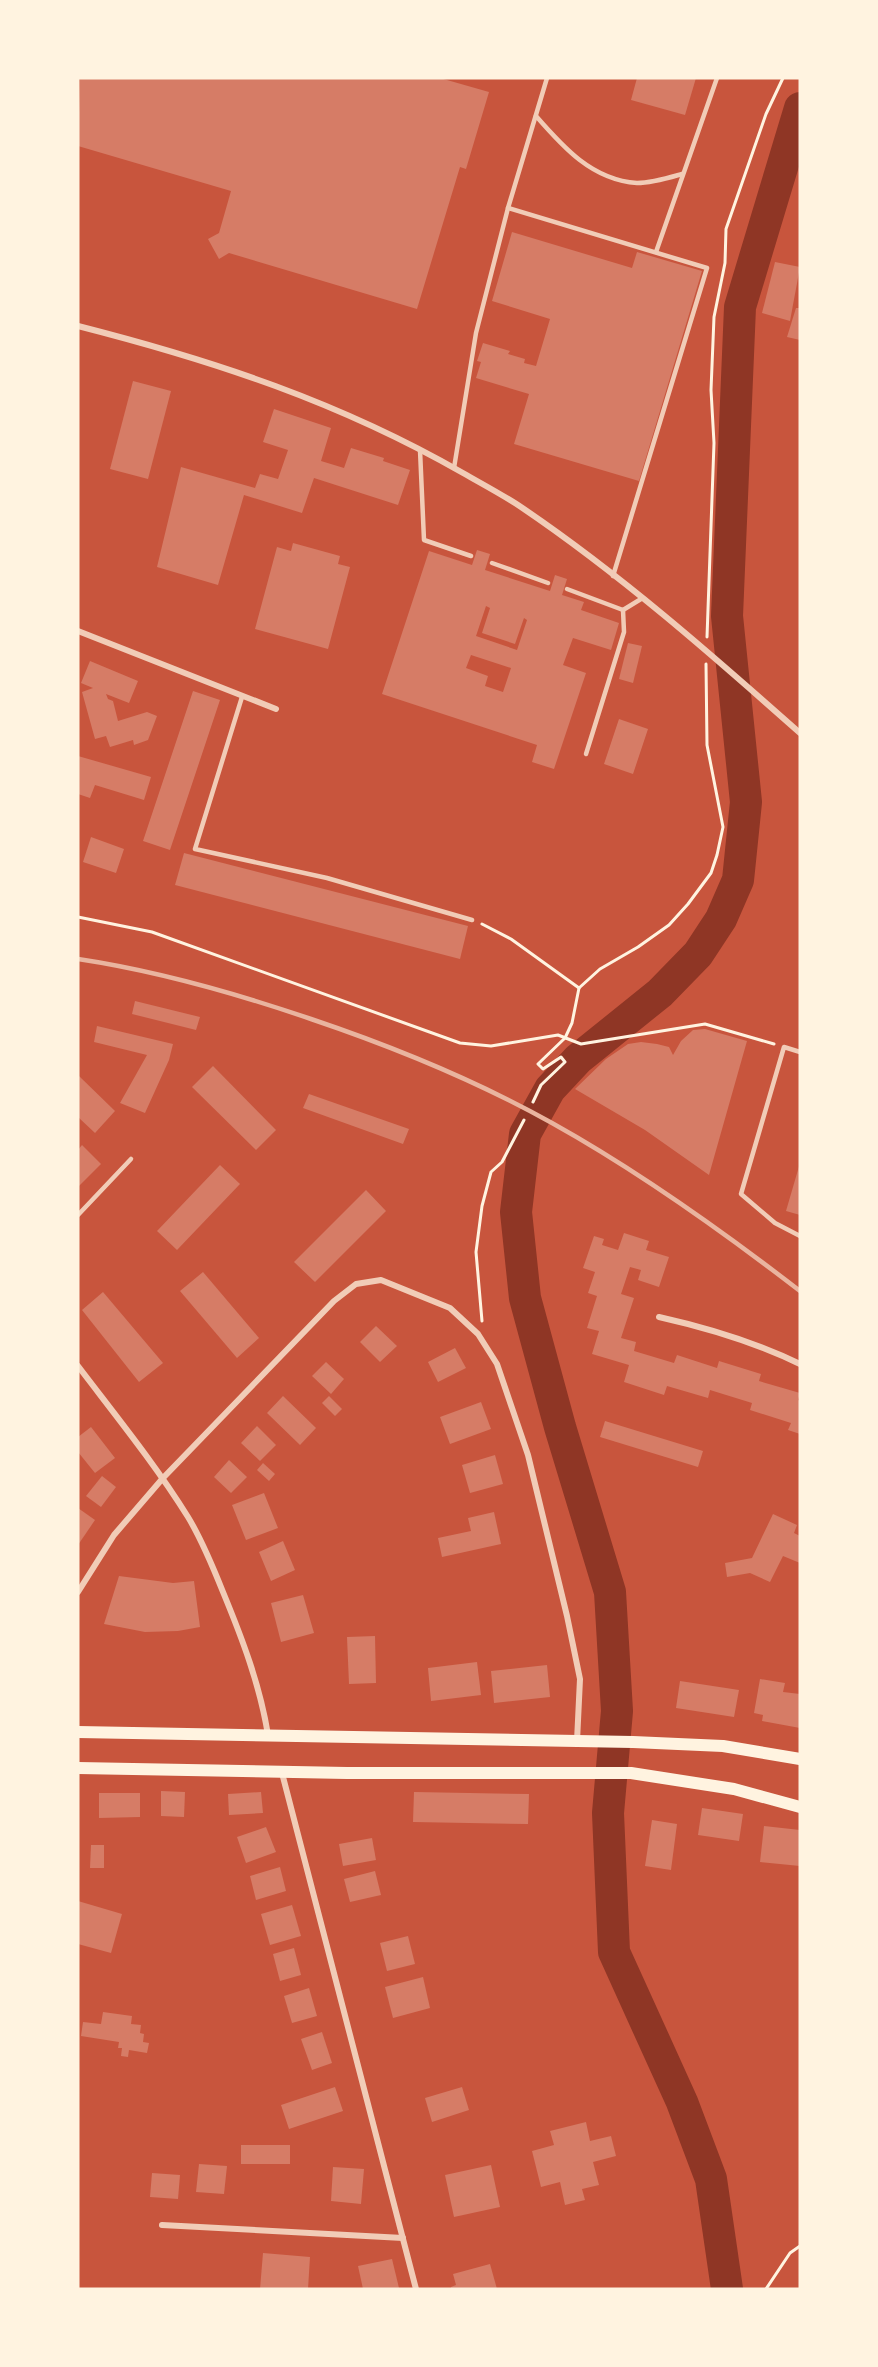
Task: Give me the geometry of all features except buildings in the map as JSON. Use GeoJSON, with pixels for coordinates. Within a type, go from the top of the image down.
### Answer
{"type":"FeatureCollection","features":[{"type":"Feature","properties":{"kind":"main road"},"geometry":{"type":"LineString","coordinates":[[78,1732],[633,1742],[723,1746],[800,1759]]}},
{"type":"Feature","properties":{"kind":"main road"},"geometry":{"type":"LineString","coordinates":[[78,1768],[631,1773],[734,1790],[800,1807]]}},
{"type":"Feature","properties":{"kind":"street"},"geometry":{"type":"LineString","coordinates":[[78,326],[170,351],[317,400],[454,468],[520,507],[614,576],[716,659],[800,733]]}},
{"type":"Feature","properties":{"kind":"street"},"geometry":{"type":"LineString","coordinates":[[78,631],[276,709]]}},
{"type":"Feature","properties":{"kind":"street"},"geometry":{"type":"LineString","coordinates":[[78,1592],[114,1535],[163,1478],[334,1301],[356,1284],[381,1280],[450,1308],[478,1334],[498,1364],[528,1455],[580,1678],[577,1741]]}},
{"type":"Feature","properties":{"kind":"street"},"geometry":{"type":"LineString","coordinates":[[659,1317],[736,1338],[776,1352],[800,1364]]}},
{"type":"Feature","properties":{"kind":"street"},"geometry":{"type":"LineString","coordinates":[[78,1366],[163,1478],[190,1520],[221,1587],[261,1696],[268,1735]]}},
{"type":"Feature","properties":{"kind":"street"},"geometry":{"type":"LineString","coordinates":[[282,1771],[416,2289]]}},
{"type":"Feature","properties":{"kind":"street"},"geometry":{"type":"LineString","coordinates":[[162,2225],[403,2238]]}},
{"type":"Feature","properties":{"kind":"lane"},"geometry":{"type":"LineString","coordinates":[[454,468],[476,333],[508,208],[547,78]]}},
{"type":"Feature","properties":{"kind":"lane"},"geometry":{"type":"LineString","coordinates":[[656,252],[717,78]]}},
{"type":"Feature","properties":{"kind":"lane"},"geometry":{"type":"LineString","coordinates":[[536,116],[563,147],[579,161],[598,171],[621,180],[638,183],[682,174]]}},
{"type":"Feature","properties":{"kind":"lane"},"geometry":{"type":"LineString","coordinates":[[508,208],[707,268],[614,576]]}},
{"type":"Feature","properties":{"kind":"lane"},"geometry":{"type":"LineString","coordinates":[[420,450],[424,540],[471,556]]}},
{"type":"Feature","properties":{"kind":"lane"},"geometry":{"type":"LineString","coordinates":[[492,563],[548,583]]}},
{"type":"Feature","properties":{"kind":"lane"},"geometry":{"type":"LineString","coordinates":[[567,589],[624,610]]}},
{"type":"Feature","properties":{"kind":"lane"},"geometry":{"type":"LineString","coordinates":[[624,610],[641,599]]}},
{"type":"Feature","properties":{"kind":"lane"},"geometry":{"type":"LineString","coordinates":[[586,754],[624,632],[624,610]]}},
{"type":"Feature","properties":{"kind":"lane"},"geometry":{"type":"LineString","coordinates":[[242,697],[195,849],[327,878],[472,920]]}},
{"type":"Feature","properties":{"kind":"lane"},"geometry":{"type":"LineString","coordinates":[[800,1052],[784,1047],[741,1194],[775,1223],[800,1236]]}},
{"type":"Feature","properties":{"kind":"lane"},"geometry":{"type":"LineString","coordinates":[[78,1215],[131,1159]]}},
{"type":"Feature","properties":{"kind":"path"},"geometry":{"type":"LineString","coordinates":[[533,1102],[542,1085],[566,1062],[561,1057],[543,1070],[538,1064],[565,1038],[572,1023],[579,988],[600,969],[638,947],[669,925],[701,888],[714,864],[723,827],[706,745],[714,443],[711,390],[714,317],[725,263],[726,229],[766,114],[783,78]]}},
{"type":"Feature","properties":{"kind":"path"},"geometry":{"type":"LineString","coordinates":[[78,916],[152,932],[460,1043],[490,1046],[558,1035],[581,1044],[705,1024],[784,1047]]}},
{"type":"Feature","properties":{"kind":"path"},"geometry":{"type":"LineString","coordinates":[[472,920],[511,939],[579,988]]}},
{"type":"Feature","properties":{"kind":"path"},"geometry":{"type":"LineString","coordinates":[[478,1334],[483,1319],[476,1252],[482,1206],[491,1172],[502,1162],[524,1120]]}},
{"type":"Feature","properties":{"kind":"path"},"geometry":{"type":"LineString","coordinates":[[766,2289],[790,2253],[800,2246]]}},
{"type":"Feature","properties":{"kind":"waterway"},"geometry":{"type":"LineString","coordinates":[[727,2289],[711,2179],[682,2102],[614,1952],[608,1813],[617,1711],[610,1592],[560,1427],[525,1298],[516,1212],[525,1134],[550,1089],[578,1059],[660,993],[698,954],[721,919],[738,880],[746,802],[727,616],[740,307],[800,108]]}},
{"type":"Feature","properties":{"kind":"railway"},"geometry":{"type":"LineString","coordinates":[[78,959],[167,976],[254,1000],[373,1041],[434,1065],[523,1107],[617,1161],[710,1224],[800,1291]]}}]}
